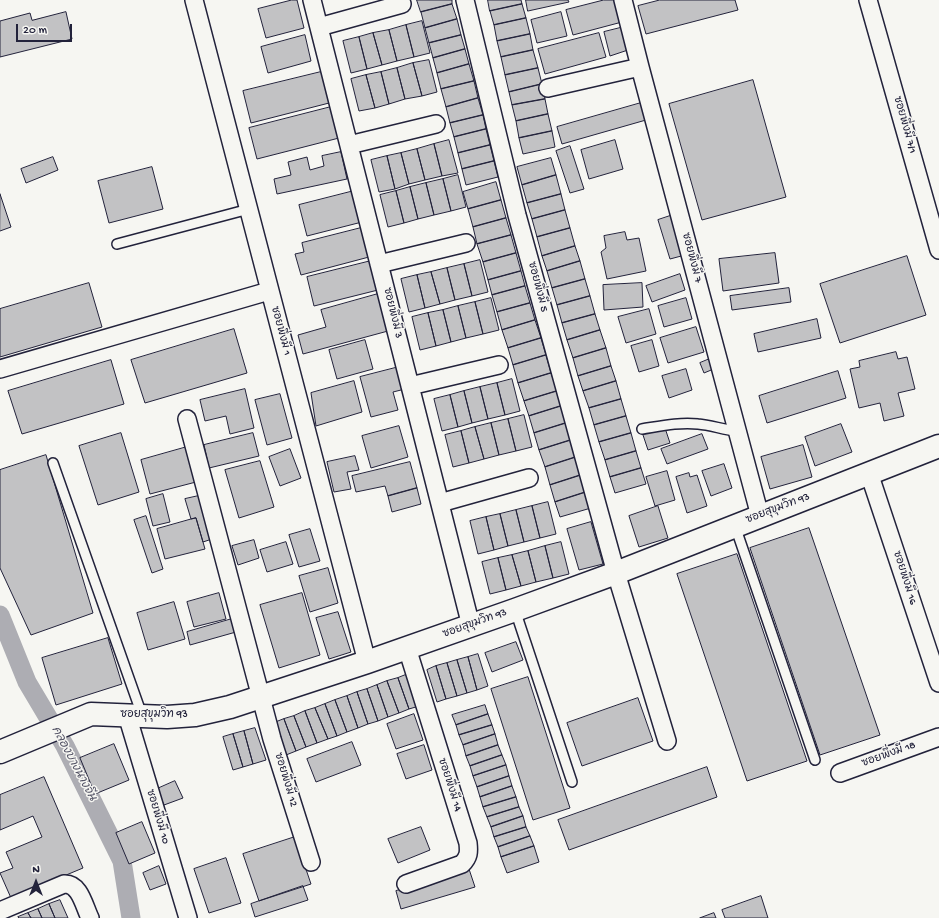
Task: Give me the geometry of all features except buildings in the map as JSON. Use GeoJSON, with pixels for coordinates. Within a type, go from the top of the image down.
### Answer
{"type":"FeatureCollection","features":[{"type":"Feature","properties":{"kind":"street","name":"ซอยพึ่งมี 1"},"geometry":{"type":"LineString","coordinates":[[194,0],[249,209],[269,292],[367,662]]}},
{"type":"Feature","properties":{"kind":"street","name":"ซอยพึ่งมี 3"},"geometry":{"type":"LineString","coordinates":[[312,0],[471,626]]}},
{"type":"Feature","properties":{"kind":"street","name":"ซอยพึ่งมี 5"},"geometry":{"type":"LineString","coordinates":[[465,0],[517,215],[616,573],[667,742]]}},
{"type":"Feature","properties":{"kind":"street","name":"ซอยพึ่งมี 7"},"geometry":{"type":"LineString","coordinates":[[623,0],[760,516]]}},
{"type":"Feature","properties":{"kind":"street","name":"ซอยพึ่งมี 7/1"},"geometry":{"type":"LineString","coordinates":[[868,0],[939,250]]}},
{"type":"Feature","properties":{"kind":"street"},"geometry":{"type":"LineString","coordinates":[[319,27],[402,4]]}},
{"type":"Feature","properties":{"kind":"street"},"geometry":{"type":"LineString","coordinates":[[548,88],[640,67]]}},
{"type":"Feature","properties":{"kind":"street"},"geometry":{"type":"LineString","coordinates":[[349,145],[436,124]]}},
{"type":"Feature","properties":{"kind":"street"},"geometry":{"type":"LineString","coordinates":[[379,264],[466,244]]}},
{"type":"Feature","properties":{"kind":"street"},"geometry":{"type":"LineString","coordinates":[[0,368],[269,292]]}},
{"type":"Feature","properties":{"kind":"street"},"geometry":{"type":"LineString","coordinates":[[410,386],[499,365]]}},
{"type":"Feature","properties":{"kind":"street","name":"ซอยพึ่งมี 12"},"geometry":{"type":"LineString","coordinates":[[187,419],[262,696],[272,739],[311,862]]}},
{"type":"Feature","properties":{"kind":"street","name":"ซอยสุขุมวิท 93"},"geometry":{"type":"LineString","coordinates":[[0,752],[91,714],[167,717],[195,715],[230,707],[471,626],[616,573],[939,446]]}},
{"type":"Feature","properties":{"kind":"street","name":"ซอยพึ่งมี 16"},"geometry":{"type":"LineString","coordinates":[[869,473],[939,683]]}},
{"type":"Feature","properties":{"kind":"street"},"geometry":{"type":"LineString","coordinates":[[440,503],[529,478]]}},
{"type":"Feature","properties":{"kind":"street","name":"ซอยพึ่งมี 14"},"geometry":{"type":"LineString","coordinates":[[406,884],[462,864],[468,858],[469,852],[468,843],[407,648]]}},
{"type":"Feature","properties":{"kind":"street","name":"ซอยพึ่งมี 10"},"geometry":{"type":"LineString","coordinates":[[134,715],[188,918]]}},
{"type":"Feature","properties":{"kind":"street","name":"ซอยพึ่งมี 18"},"geometry":{"type":"LineString","coordinates":[[840,773],[939,737]]}},
{"type":"Feature","properties":{"kind":"street"},"geometry":{"type":"LineString","coordinates":[[0,911],[64,884],[71,884],[76,888],[90,918]]}},
{"type":"Feature","properties":{"kind":"lane"},"geometry":{"type":"LineString","coordinates":[[116,244],[249,209]]}},
{"type":"Feature","properties":{"kind":"lane"},"geometry":{"type":"LineString","coordinates":[[642,429],[680,423],[699,424],[722,430],[737,431]]}},
{"type":"Feature","properties":{"kind":"lane"},"geometry":{"type":"LineString","coordinates":[[53,463],[134,715]]}},
{"type":"Feature","properties":{"kind":"lane"},"geometry":{"type":"LineString","coordinates":[[735,526],[815,760]]}},
{"type":"Feature","properties":{"kind":"lane"},"geometry":{"type":"LineString","coordinates":[[515,610],[572,782]]}},
{"type":"Feature","properties":{"kind":"waterway","name":"คลองบางนางจีน"},"geometry":{"type":"LineString","coordinates":[[0,615],[27,682],[65,746],[122,861],[131,918]]}}]}
